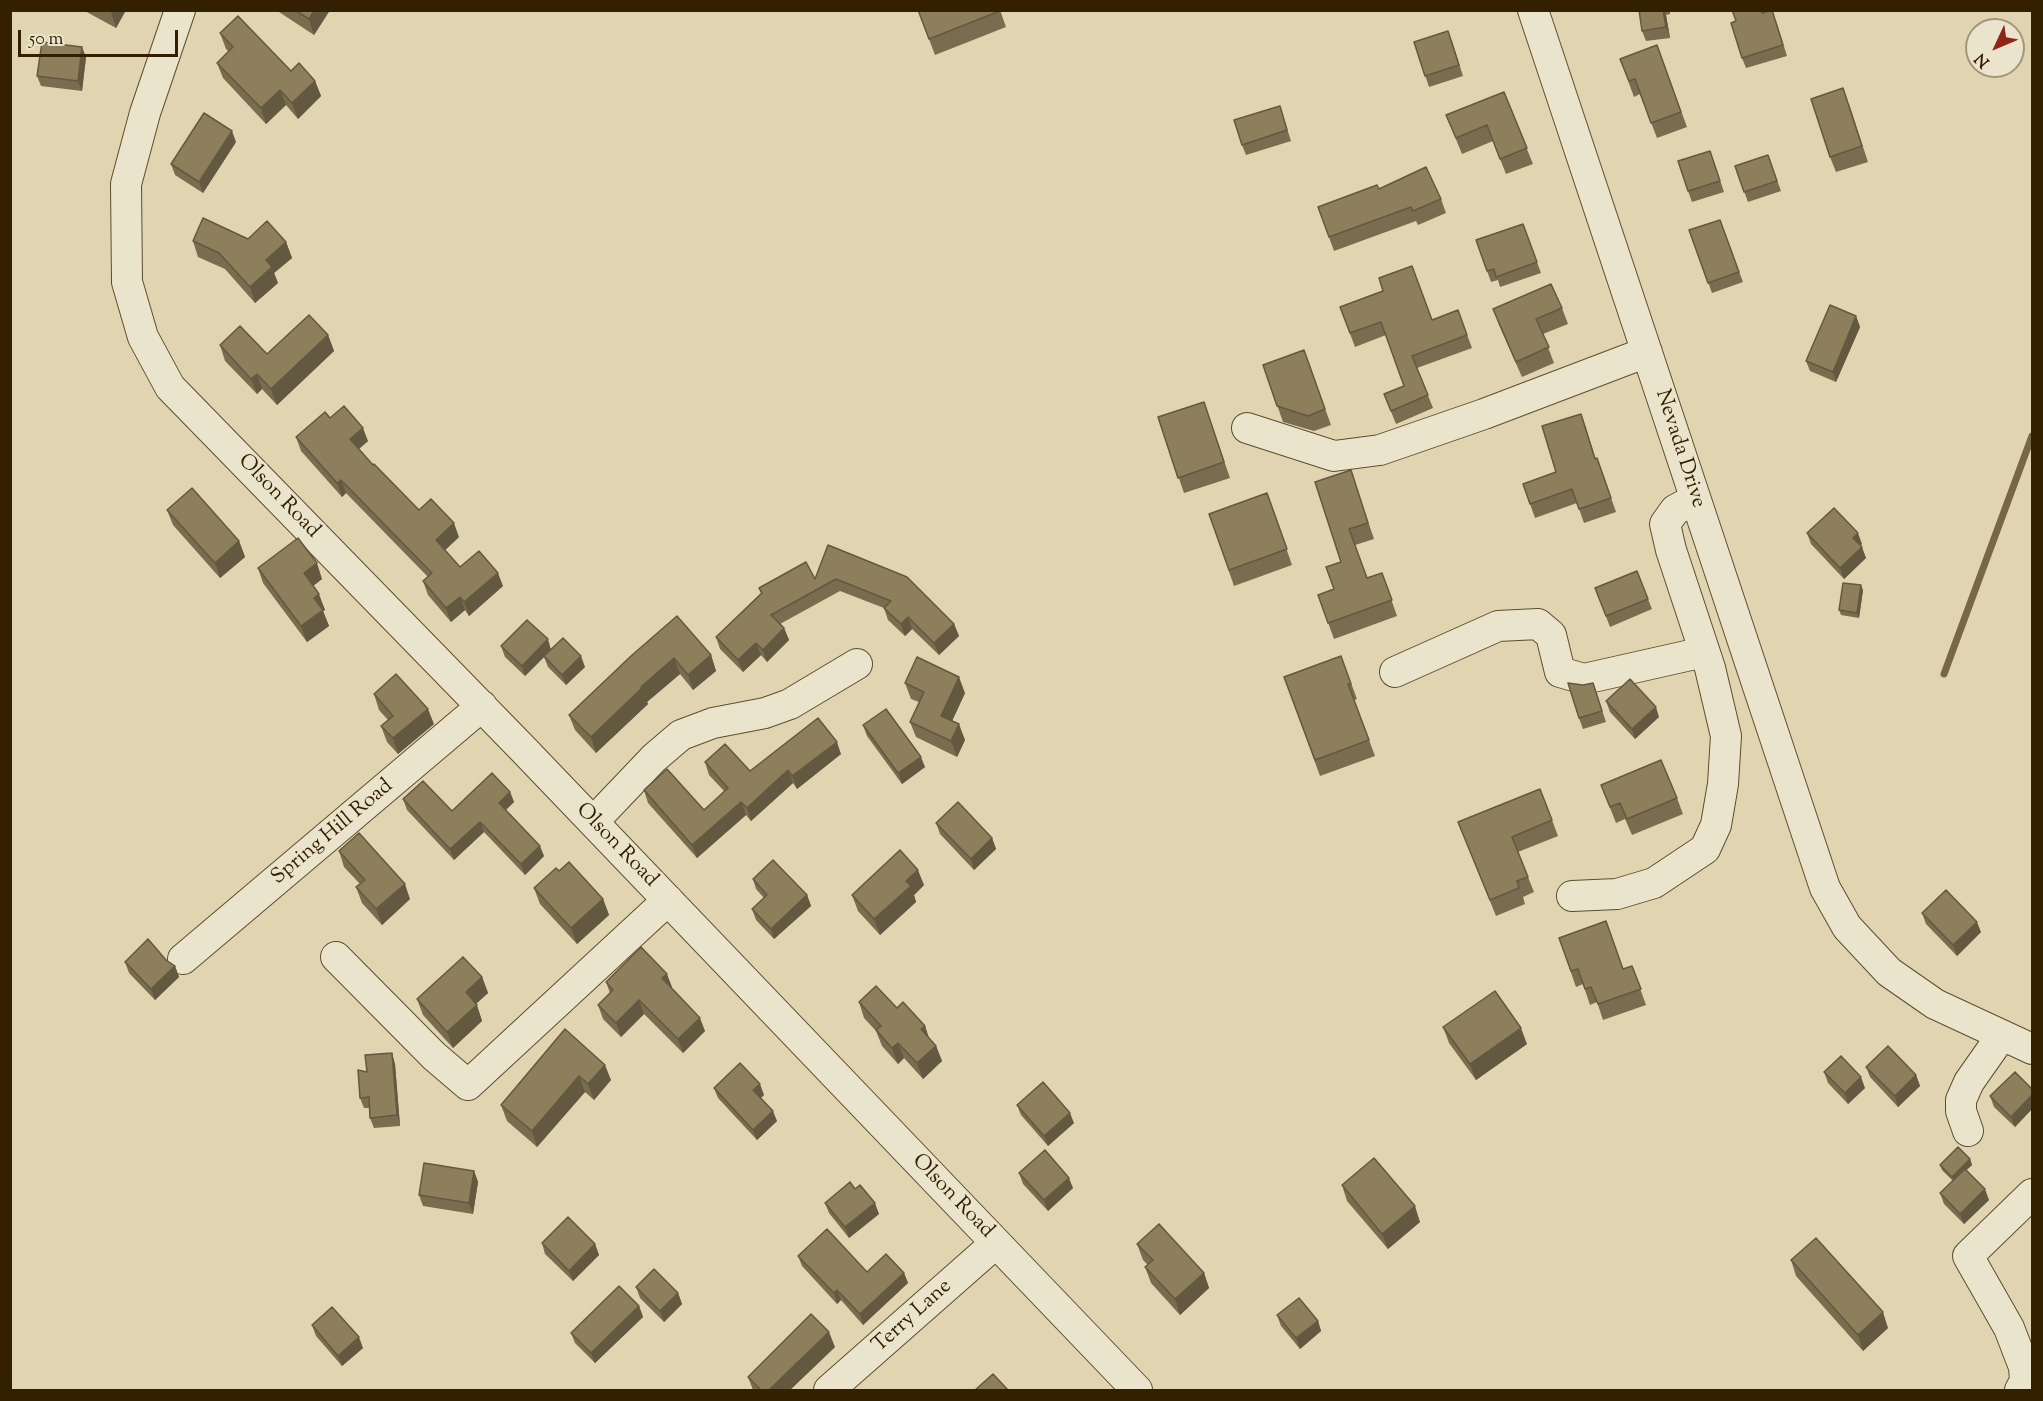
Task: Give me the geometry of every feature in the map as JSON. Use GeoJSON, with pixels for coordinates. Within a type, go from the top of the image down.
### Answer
{"type":"FeatureCollection","features":[{"type":"Feature","properties":{"kind":"street","name":"Olson Road"},"geometry":{"type":"LineString","coordinates":[[180,10],[145,113],[126,184],[127,282],[143,337],[170,387],[482,706],[1137,1390]]}},
{"type":"Feature","properties":{"kind":"street","name":"Nevada Drive"},"geometry":{"type":"LineString","coordinates":[[1533,10],[1825,888],[1847,927],[1889,972],[1935,1004],[2002,1035]]}},
{"type":"Feature","properties":{"kind":"street"},"geometry":{"type":"LineString","coordinates":[[1247,428],[1334,456],[1380,450],[1484,414],[1647,352]]}},
{"type":"Feature","properties":{"kind":"street"},"geometry":{"type":"LineString","coordinates":[[1572,896],[1617,894],[1654,883],[1705,849],[1716,825],[1723,784],[1726,736],[1704,652],[1671,550],[1665,524],[1675,510],[1695,499]]}},
{"type":"Feature","properties":{"kind":"street"},"geometry":{"type":"LineString","coordinates":[[1395,672],[1498,626],[1538,624],[1551,636],[1560,672],[1584,680],[1704,652]]}},
{"type":"Feature","properties":{"kind":"street"},"geometry":{"type":"LineString","coordinates":[[593,822],[654,758],[681,735],[713,723],[765,713],[790,704],[856,664]]}},
{"type":"Feature","properties":{"kind":"street","name":"Spring Hill Road"},"geometry":{"type":"LineString","coordinates":[[183,959],[482,706]]}},
{"type":"Feature","properties":{"kind":"street"},"geometry":{"type":"LineString","coordinates":[[336,957],[434,1056],[468,1085],[668,900]]}},
{"type":"Feature","properties":{"kind":"street"},"geometry":{"type":"LineString","coordinates":[[1968,1131],[1961,1111],[1961,1100],[1969,1082],[2002,1035],[2032,1049]]}},
{"type":"Feature","properties":{"kind":"street"},"geometry":{"type":"LineString","coordinates":[[2020,1390],[2025,1381],[2021,1357],[2009,1328],[1968,1256],[2032,1194]]}},
{"type":"Feature","properties":{"kind":"street","name":"Terry Lane"},"geometry":{"type":"LineString","coordinates":[[829,1390],[996,1243]]}},
{"type":"Feature","properties":{"kind":"building"},"geometry":{"type":"Polygon","coordinates":[[[295,10],[314,10],[309,19],[295,10]]]}},
{"type":"Feature","properties":{"kind":"building"},"geometry":{"type":"Polygon","coordinates":[[[918,10],[1000,10],[1000,11],[929,39],[918,10]]]}},
{"type":"Feature","properties":{"kind":"building"},"geometry":{"type":"Polygon","coordinates":[[[1639,10],[1663,10],[1666,27],[1642,31],[1639,10]]]}},
{"type":"Feature","properties":{"kind":"building"},"geometry":{"type":"Polygon","coordinates":[[[1732,10],[1762,10],[1762,13],[1772,10],[1783,45],[1742,58],[1731,23],[1736,21],[1732,10]]]}},
{"type":"Feature","properties":{"kind":"building"},"geometry":{"type":"Polygon","coordinates":[[[238,16],[291,71],[299,63],[315,81],[292,103],[280,90],[261,108],[217,63],[233,47],[220,33],[238,16]]]}},
{"type":"Feature","properties":{"kind":"building"},"geometry":{"type":"Polygon","coordinates":[[[1448,31],[1459,65],[1425,76],[1414,42],[1448,31]]]}},
{"type":"Feature","properties":{"kind":"building"},"geometry":{"type":"Polygon","coordinates":[[[42,42],[82,47],[78,81],[37,76],[42,42]]]}},
{"type":"Feature","properties":{"kind":"building"},"geometry":{"type":"Polygon","coordinates":[[[1657,45],[1681,112],[1651,123],[1635,79],[1629,81],[1620,59],[1657,45]]]}},
{"type":"Feature","properties":{"kind":"building"},"geometry":{"type":"Polygon","coordinates":[[[1843,88],[1862,146],[1830,157],[1811,99],[1843,88]]]}},
{"type":"Feature","properties":{"kind":"building"},"geometry":{"type":"Polygon","coordinates":[[[1504,92],[1527,148],[1500,159],[1487,125],[1456,138],[1446,115],[1504,92]]]}},
{"type":"Feature","properties":{"kind":"building"},"geometry":{"type":"Polygon","coordinates":[[[1280,106],[1287,130],[1242,145],[1234,120],[1280,106]]]}},
{"type":"Feature","properties":{"kind":"building"},"geometry":{"type":"Polygon","coordinates":[[[204,113],[232,131],[199,182],[171,164],[204,113]]]}},
{"type":"Feature","properties":{"kind":"building"},"geometry":{"type":"Polygon","coordinates":[[[1710,151],[1720,181],[1688,191],[1678,161],[1710,151]]]}},
{"type":"Feature","properties":{"kind":"building"},"geometry":{"type":"Polygon","coordinates":[[[1768,155],[1777,181],[1744,192],[1735,166],[1768,155]]]}},
{"type":"Feature","properties":{"kind":"building"},"geometry":{"type":"Polygon","coordinates":[[[1426,167],[1441,199],[1413,211],[1411,207],[1329,237],[1318,207],[1377,185],[1379,189],[1426,167]]]}},
{"type":"Feature","properties":{"kind":"building"},"geometry":{"type":"Polygon","coordinates":[[[203,218],[248,239],[267,221],[286,242],[266,260],[272,267],[250,287],[219,253],[193,241],[203,218]]]}},
{"type":"Feature","properties":{"kind":"building"},"geometry":{"type":"Polygon","coordinates":[[[1720,220],[1739,272],[1708,283],[1689,230],[1720,220]]]}},
{"type":"Feature","properties":{"kind":"building"},"geometry":{"type":"Polygon","coordinates":[[[1523,224],[1537,262],[1496,277],[1494,269],[1487,271],[1476,240],[1523,224]]]}},
{"type":"Feature","properties":{"kind":"building"},"geometry":{"type":"Polygon","coordinates":[[[1412,266],[1432,320],[1458,310],[1467,335],[1412,356],[1428,395],[1391,411],[1384,394],[1404,386],[1381,322],[1350,333],[1340,307],[1383,291],[1379,278],[1412,266]]]}},
{"type":"Feature","properties":{"kind":"building"},"geometry":{"type":"Polygon","coordinates":[[[1551,284],[1562,308],[1536,319],[1549,347],[1516,362],[1493,309],[1551,284]]]}},
{"type":"Feature","properties":{"kind":"building"},"geometry":{"type":"Polygon","coordinates":[[[1830,305],[1856,316],[1833,372],[1806,361],[1830,305]]]}},
{"type":"Feature","properties":{"kind":"building"},"geometry":{"type":"Polygon","coordinates":[[[309,315],[328,335],[271,389],[257,374],[251,379],[220,345],[240,326],[267,354],[309,315]]]}},
{"type":"Feature","properties":{"kind":"building"},"geometry":{"type":"Polygon","coordinates":[[[1304,350],[1325,409],[1308,416],[1277,406],[1263,365],[1304,350]]]}},
{"type":"Feature","properties":{"kind":"building"},"geometry":{"type":"Polygon","coordinates":[[[1204,402],[1224,462],[1178,478],[1158,417],[1204,402]]]}},
{"type":"Feature","properties":{"kind":"building"},"geometry":{"type":"Polygon","coordinates":[[[344,406],[363,428],[350,439],[373,465],[419,510],[431,499],[454,523],[436,540],[460,567],[479,551],[498,573],[464,602],[460,597],[446,608],[423,581],[432,573],[341,480],[337,483],[296,437],[325,412],[330,418],[344,406]]]}},
{"type":"Feature","properties":{"kind":"building"},"geometry":{"type":"Polygon","coordinates":[[[1581,414],[1595,459],[1597,458],[1611,498],[1579,509],[1572,489],[1530,504],[1523,484],[1556,472],[1542,426],[1581,414]]]}},
{"type":"Feature","properties":{"kind":"building"},"geometry":{"type":"Polygon","coordinates":[[[1351,470],[1368,523],[1349,529],[1367,578],[1382,573],[1392,600],[1328,623],[1318,595],[1334,589],[1326,567],[1341,562],[1315,482],[1351,470]]]}},
{"type":"Feature","properties":{"kind":"building"},"geometry":{"type":"Polygon","coordinates":[[[192,488],[239,541],[215,563],[167,510],[192,488]]]}},
{"type":"Feature","properties":{"kind":"building"},"geometry":{"type":"Polygon","coordinates":[[[1267,493],[1287,549],[1229,570],[1209,514],[1267,493]]]}},
{"type":"Feature","properties":{"kind":"building"},"geometry":{"type":"Polygon","coordinates":[[[1834,508],[1858,533],[1853,538],[1862,547],[1840,568],[1807,533],[1834,508]]]}},
{"type":"Feature","properties":{"kind":"building"},"geometry":{"type":"Polygon","coordinates":[[[298,538],[317,563],[304,573],[319,594],[314,598],[323,610],[301,626],[258,568],[298,538]]]}},
{"type":"Feature","properties":{"kind":"building"},"geometry":{"type":"Polygon","coordinates":[[[828,545],[907,577],[954,624],[934,643],[908,617],[901,624],[884,608],[891,601],[836,579],[771,615],[784,628],[763,650],[756,643],[738,660],[716,637],[762,593],[759,588],[806,562],[815,579],[828,545]]]}},
{"type":"Feature","properties":{"kind":"building"},"geometry":{"type":"Polygon","coordinates":[[[1637,571],[1648,599],[1606,616],[1595,588],[1637,571]]]}},
{"type":"Feature","properties":{"kind":"building"},"geometry":{"type":"Polygon","coordinates":[[[1843,583],[1861,585],[1857,613],[1839,610],[1843,583]]]}},
{"type":"Feature","properties":{"kind":"building"},"geometry":{"type":"Polygon","coordinates":[[[677,616],[711,655],[688,675],[674,658],[591,737],[569,715],[677,616]]]}},
{"type":"Feature","properties":{"kind":"building"},"geometry":{"type":"Polygon","coordinates":[[[527,620],[548,639],[522,666],[501,646],[527,620]]]}},
{"type":"Feature","properties":{"kind":"building"},"geometry":{"type":"Polygon","coordinates":[[[563,638],[581,656],[562,675],[544,656],[563,638]]]}},
{"type":"Feature","properties":{"kind":"building"},"geometry":{"type":"Polygon","coordinates":[[[1341,656],[1351,684],[1348,684],[1369,740],[1315,760],[1284,677],[1341,656]]]}},
{"type":"Feature","properties":{"kind":"building"},"geometry":{"type":"Polygon","coordinates":[[[917,657],[959,677],[941,716],[959,724],[951,741],[910,722],[924,692],[905,683],[917,657]]]}},
{"type":"Feature","properties":{"kind":"building"},"geometry":{"type":"Polygon","coordinates":[[[396,674],[428,709],[393,738],[381,726],[393,716],[374,694],[396,674]]]}},
{"type":"Feature","properties":{"kind":"building"},"geometry":{"type":"Polygon","coordinates":[[[1630,679],[1656,707],[1632,729],[1606,701],[1630,679]]]}},
{"type":"Feature","properties":{"kind":"building"},"geometry":{"type":"Polygon","coordinates":[[[1568,683],[1583,685],[1593,683],[1602,711],[1579,718],[1568,683]]]}},
{"type":"Feature","properties":{"kind":"building"},"geometry":{"type":"Polygon","coordinates":[[[886,709],[921,757],[898,773],[863,725],[886,709]]]}},
{"type":"Feature","properties":{"kind":"building"},"geometry":{"type":"Polygon","coordinates":[[[818,718],[837,742],[792,776],[788,770],[747,808],[741,802],[692,845],[644,790],[667,769],[704,810],[728,788],[705,762],[725,744],[750,771],[818,718]]]}},
{"type":"Feature","properties":{"kind":"building"},"geometry":{"type":"Polygon","coordinates":[[[1661,760],[1677,798],[1627,819],[1620,803],[1610,807],[1601,785],[1661,760]]]}},
{"type":"Feature","properties":{"kind":"building"},"geometry":{"type":"Polygon","coordinates":[[[492,773],[510,792],[499,803],[540,846],[521,864],[480,822],[450,849],[403,799],[423,781],[452,811],[492,773]]]}},
{"type":"Feature","properties":{"kind":"building"},"geometry":{"type":"Polygon","coordinates":[[[1540,789],[1552,820],[1512,837],[1528,877],[1517,881],[1519,888],[1490,900],[1458,822],[1540,789]]]}},
{"type":"Feature","properties":{"kind":"building"},"geometry":{"type":"Polygon","coordinates":[[[958,802],[992,838],[971,859],[936,823],[958,802]]]}},
{"type":"Feature","properties":{"kind":"building"},"geometry":{"type":"Polygon","coordinates":[[[359,833],[405,884],[376,909],[356,887],[365,880],[339,851],[359,833]]]}},
{"type":"Feature","properties":{"kind":"building"},"geometry":{"type":"Polygon","coordinates":[[[900,850],[918,870],[906,881],[911,886],[874,919],[852,895],[900,850]]]}},
{"type":"Feature","properties":{"kind":"building"},"geometry":{"type":"Polygon","coordinates":[[[773,860],[807,895],[771,929],[752,909],[767,895],[753,879],[773,860]]]}},
{"type":"Feature","properties":{"kind":"building"},"geometry":{"type":"Polygon","coordinates":[[[569,862],[603,899],[571,928],[534,888],[556,868],[559,871],[569,862]]]}},
{"type":"Feature","properties":{"kind":"building"},"geometry":{"type":"Polygon","coordinates":[[[1946,890],[1977,922],[1953,945],[1922,913],[1946,890]]]}},
{"type":"Feature","properties":{"kind":"building"},"geometry":{"type":"Polygon","coordinates":[[[1606,921],[1623,969],[1632,966],[1641,989],[1598,1004],[1591,987],[1585,989],[1578,969],[1571,971],[1559,938],[1606,921]]]}},
{"type":"Feature","properties":{"kind":"building"},"geometry":{"type":"Polygon","coordinates":[[[148,939],[166,960],[175,966],[151,989],[125,962],[148,939]]]}},
{"type":"Feature","properties":{"kind":"building"},"geometry":{"type":"Polygon","coordinates":[[[641,947],[667,974],[662,978],[700,1018],[678,1039],[639,1000],[616,1023],[598,1005],[613,990],[606,982],[641,947]]]}},
{"type":"Feature","properties":{"kind":"building"},"geometry":{"type":"Polygon","coordinates":[[[463,957],[482,977],[466,992],[477,1005],[447,1032],[417,999],[463,957]]]}},
{"type":"Feature","properties":{"kind":"building"},"geometry":{"type":"Polygon","coordinates":[[[876,986],[897,1008],[903,1002],[925,1026],[921,1029],[936,1046],[917,1063],[898,1043],[892,1048],[876,1030],[881,1026],[859,1002],[876,986]]]}},
{"type":"Feature","properties":{"kind":"building"},"geometry":{"type":"Polygon","coordinates":[[[1495,991],[1521,1028],[1470,1064],[1443,1027],[1495,991]]]}},
{"type":"Feature","properties":{"kind":"building"},"geometry":{"type":"Polygon","coordinates":[[[565,1029],[605,1065],[588,1084],[579,1076],[532,1131],[501,1105],[565,1029]]]}},
{"type":"Feature","properties":{"kind":"building"},"geometry":{"type":"Polygon","coordinates":[[[1888,1046],[1916,1075],[1895,1096],[1866,1067],[1888,1046]]]}},
{"type":"Feature","properties":{"kind":"building"},"geometry":{"type":"Polygon","coordinates":[[[392,1053],[397,1115],[370,1118],[369,1097],[360,1098],[358,1070],[367,1072],[365,1055],[392,1053]]]}},
{"type":"Feature","properties":{"kind":"building"},"geometry":{"type":"Polygon","coordinates":[[[1841,1056],[1861,1077],[1845,1093],[1824,1072],[1841,1056]]]}},
{"type":"Feature","properties":{"kind":"building"},"geometry":{"type":"Polygon","coordinates":[[[740,1063],[760,1084],[753,1090],[773,1111],[753,1130],[714,1088],[740,1063]]]}},
{"type":"Feature","properties":{"kind":"building"},"geometry":{"type":"Polygon","coordinates":[[[2015,1072],[2032,1089],[2032,1095],[2011,1117],[1990,1096],[2015,1072]]]}},
{"type":"Feature","properties":{"kind":"building"},"geometry":{"type":"Polygon","coordinates":[[[1043,1082],[1070,1113],[1044,1136],[1017,1105],[1043,1082]]]}},
{"type":"Feature","properties":{"kind":"building"},"geometry":{"type":"Polygon","coordinates":[[[1958,1147],[1970,1159],[1952,1177],[1940,1165],[1958,1147]]]}},
{"type":"Feature","properties":{"kind":"building"},"geometry":{"type":"Polygon","coordinates":[[[1045,1150],[1069,1178],[1044,1200],[1019,1173],[1045,1150]]]}},
{"type":"Feature","properties":{"kind":"building"},"geometry":{"type":"Polygon","coordinates":[[[1374,1158],[1415,1206],[1382,1234],[1342,1185],[1374,1158]]]}},
{"type":"Feature","properties":{"kind":"building"},"geometry":{"type":"Polygon","coordinates":[[[424,1163],[474,1171],[469,1203],[419,1195],[424,1163]]]}},
{"type":"Feature","properties":{"kind":"building"},"geometry":{"type":"Polygon","coordinates":[[[1965,1169],[1985,1189],[1960,1214],[1940,1193],[1965,1169]]]}},
{"type":"Feature","properties":{"kind":"building"},"geometry":{"type":"Polygon","coordinates":[[[850,1182],[855,1189],[860,1185],[875,1203],[845,1227],[825,1203],[850,1182]]]}},
{"type":"Feature","properties":{"kind":"building"},"geometry":{"type":"Polygon","coordinates":[[[568,1217],[595,1244],[569,1271],[542,1243],[568,1217]]]}},
{"type":"Feature","properties":{"kind":"building"},"geometry":{"type":"Polygon","coordinates":[[[1159,1224],[1204,1273],[1175,1299],[1145,1267],[1153,1260],[1137,1244],[1159,1224]]]}},
{"type":"Feature","properties":{"kind":"building"},"geometry":{"type":"Polygon","coordinates":[[[827,1229],[867,1272],[886,1254],[904,1273],[860,1314],[837,1290],[834,1293],[798,1256],[827,1229]]]}},
{"type":"Feature","properties":{"kind":"building"},"geometry":{"type":"Polygon","coordinates":[[[1816,1238],[1883,1312],[1858,1335],[1791,1260],[1816,1238]]]}},
{"type":"Feature","properties":{"kind":"building"},"geometry":{"type":"Polygon","coordinates":[[[654,1269],[678,1293],[660,1311],[636,1287],[654,1269]]]}},
{"type":"Feature","properties":{"kind":"building"},"geometry":{"type":"Polygon","coordinates":[[[619,1286],[639,1306],[591,1353],[571,1333],[619,1286]]]}},
{"type":"Feature","properties":{"kind":"building"},"geometry":{"type":"Polygon","coordinates":[[[1299,1298],[1318,1321],[1296,1338],[1277,1315],[1299,1298]]]}},
{"type":"Feature","properties":{"kind":"building"},"geometry":{"type":"Polygon","coordinates":[[[332,1307],[359,1337],[338,1356],[312,1325],[332,1307]]]}},
{"type":"Feature","properties":{"kind":"building"},"geometry":{"type":"Polygon","coordinates":[[[811,1314],[829,1332],[769,1390],[761,1390],[748,1377],[811,1314]]]}},
{"type":"Feature","properties":{"kind":"building"},"geometry":{"type":"Polygon","coordinates":[[[993,1374],[1008,1390],[975,1390],[993,1374]]]}},
{"type":"Feature","properties":{"kind":"waterway"},"geometry":{"type":"LineString","coordinates":[[1944,674],[2032,436]]}}]}
